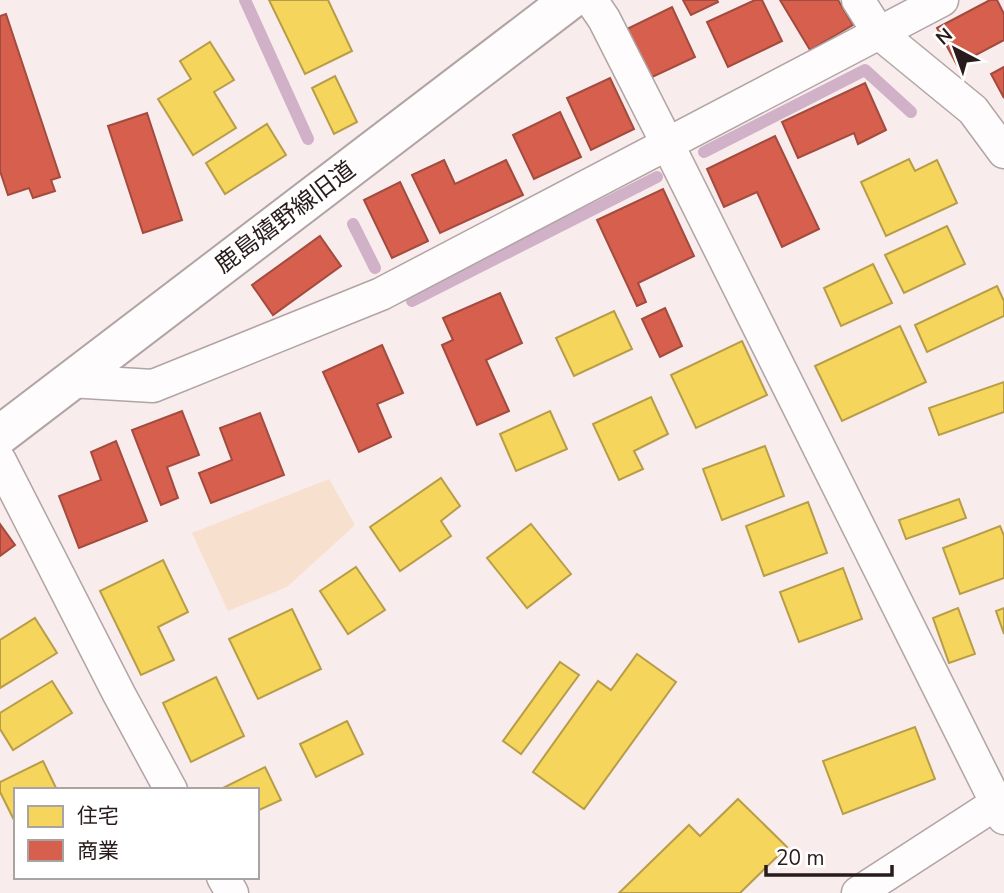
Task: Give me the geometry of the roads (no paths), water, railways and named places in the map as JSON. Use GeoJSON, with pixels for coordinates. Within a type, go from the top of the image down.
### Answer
{"type":"FeatureCollection","features":[{"type":"Feature","properties":{"kind":"street","name":"鹿島嬉野線旧道"},"geometry":{"type":"LineString","coordinates":[[0,435],[570,0]]}},
{"type":"Feature","properties":{"kind":"street"},"geometry":{"type":"LineString","coordinates":[[591,0],[604,19],[667,143],[1000,811],[858,893]]}},
{"type":"Feature","properties":{"kind":"street"},"geometry":{"type":"LineString","coordinates":[[858,0],[879,33],[973,110],[1004,152]]}},
{"type":"Feature","properties":{"kind":"street"},"geometry":{"type":"LineString","coordinates":[[69,382],[153,386],[381,293],[942,0]]}},
{"type":"Feature","properties":{"kind":"street"},"geometry":{"type":"LineString","coordinates":[[0,461],[170,788]]}},
{"type":"Feature","properties":{"kind":"waterway"},"geometry":{"type":"LineString","coordinates":[[245,0],[308,139]]}},
{"type":"Feature","properties":{"kind":"waterway"},"geometry":{"type":"LineString","coordinates":[[704,152],[865,70],[911,112]]}},
{"type":"Feature","properties":{"kind":"waterway"},"geometry":{"type":"LineString","coordinates":[[412,301],[657,177]]}},
{"type":"Feature","properties":{"kind":"waterway"},"geometry":{"type":"LineString","coordinates":[[353,224],[375,268]]}}]}
